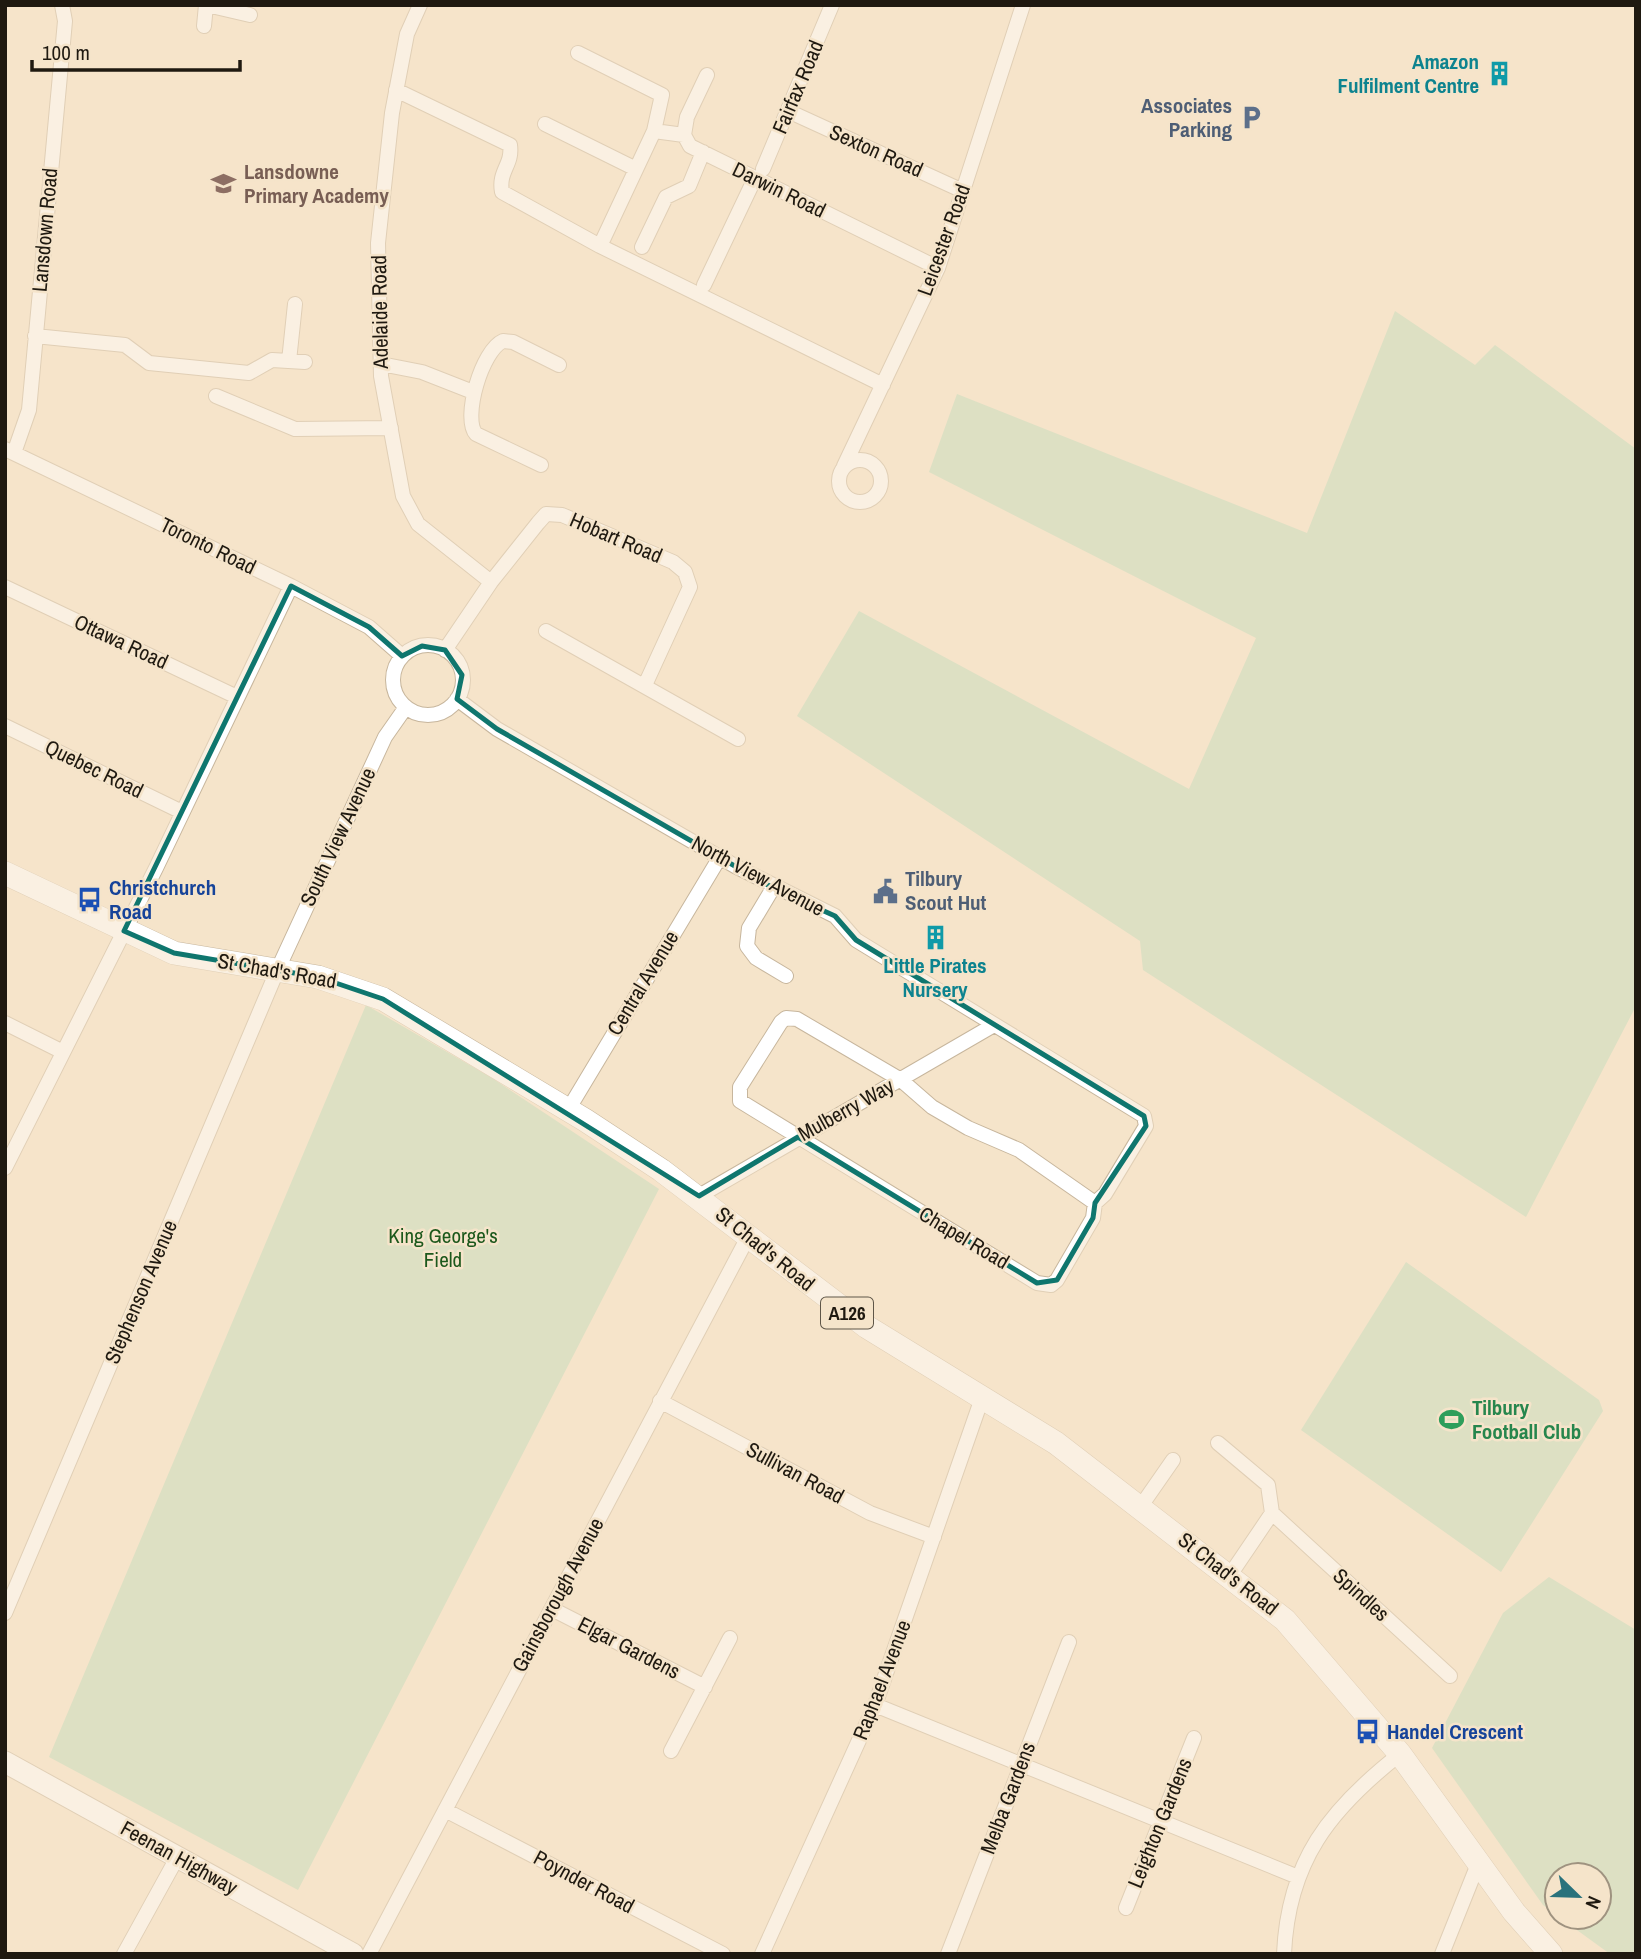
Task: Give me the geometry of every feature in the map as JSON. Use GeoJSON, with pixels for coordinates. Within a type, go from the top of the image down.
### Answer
{"type":"FeatureCollection","features":[{"type":"Feature","properties":{"kind":"main road","name":"St Chad's Road"},"geometry":{"type":"LineString","coordinates":[[5,873],[174,953],[347,985],[383,999],[568,1110],[699,1196],[748,1237],[867,1327],[1056,1443],[1141,1506],[1285,1620],[1400,1754],[1514,1912],[1552,1954]]}},
{"type":"Feature","properties":{"kind":"street","name":"Lansdown Road"},"geometry":{"type":"LineString","coordinates":[[10,451],[29,410],[65,21],[62,5]]}},
{"type":"Feature","properties":{"kind":"street"},"geometry":{"type":"LineString","coordinates":[[204,26],[207,5],[250,15]]}},
{"type":"Feature","properties":{"kind":"street","name":"Adelaide Road"},"geometry":{"type":"LineString","coordinates":[[420,5],[407,34],[396,90],[378,243],[381,364],[403,496],[418,524],[491,582]]}},
{"type":"Feature","properties":{"kind":"street","name":"Fairfax Road"},"geometry":{"type":"LineString","coordinates":[[704,285],[788,111],[832,5]]}},
{"type":"Feature","properties":{"kind":"street","name":"Leicester Road"},"geometry":{"type":"LineString","coordinates":[[844,466],[938,268],[1023,5]]}},
{"type":"Feature","properties":{"kind":"street"},"geometry":{"type":"LineString","coordinates":[[578,52],[662,94],[654,131],[600,247]]}},
{"type":"Feature","properties":{"kind":"street"},"geometry":{"type":"LineString","coordinates":[[654,131],[684,135],[687,117],[707,75]]}},
{"type":"Feature","properties":{"kind":"street"},"geometry":{"type":"LineString","coordinates":[[396,90],[510,145],[511,156],[500,180],[502,192],[600,247],[883,385]]}},
{"type":"Feature","properties":{"kind":"street","name":"Sexton Road"},"geometry":{"type":"LineString","coordinates":[[788,111],[963,191]]}},
{"type":"Feature","properties":{"kind":"street"},"geometry":{"type":"LineString","coordinates":[[545,124],[636,169]]}},
{"type":"Feature","properties":{"kind":"street","name":"Darwin Road"},"geometry":{"type":"LineString","coordinates":[[684,135],[690,146],[759,174],[938,268]]}},
{"type":"Feature","properties":{"kind":"street"},"geometry":{"type":"LineString","coordinates":[[642,247],[666,197],[689,186],[703,152]]}},
{"type":"Feature","properties":{"kind":"street"},"geometry":{"type":"LineString","coordinates":[[289,360],[295,304]]}},
{"type":"Feature","properties":{"kind":"street"},"geometry":{"type":"LineString","coordinates":[[35,336],[125,345],[149,363],[249,373],[272,360],[304,362]]}},
{"type":"Feature","properties":{"kind":"street"},"geometry":{"type":"LineString","coordinates":[[541,465],[476,434],[471,424],[473,392],[489,355],[503,341],[513,342],[559,365]]}},
{"type":"Feature","properties":{"kind":"street"},"geometry":{"type":"LineString","coordinates":[[381,364],[422,372],[473,392]]}},
{"type":"Feature","properties":{"kind":"street"},"geometry":{"type":"LineString","coordinates":[[216,396],[295,429],[391,428]]}},
{"type":"Feature","properties":{"kind":"street","name":"Toronto Road"},"geometry":{"type":"LineString","coordinates":[[10,451],[291,586],[369,627],[402,656]]}},
{"type":"Feature","properties":{"kind":"street","name":"Hobart Road"},"geometry":{"type":"LineString","coordinates":[[445,650],[491,582],[546,514],[562,515],[673,562],[685,572],[690,587],[645,685]]}},
{"type":"Feature","properties":{"kind":"street"},"geometry":{"type":"LineString","coordinates":[[5,1168],[183,812],[291,586]]}},
{"type":"Feature","properties":{"kind":"street","name":"Ottawa Road"},"geometry":{"type":"LineString","coordinates":[[5,587],[237,697]]}},
{"type":"Feature","properties":{"kind":"street"},"geometry":{"type":"LineString","coordinates":[[546,631],[738,739]]}},
{"type":"Feature","properties":{"kind":"street"},"geometry":{"type":"LineString","coordinates":[[422,646],[445,650],[459,663],[462,675],[457,699],[436,714],[425,715],[406,707],[394,690],[393,678],[402,656],[422,646]]}},
{"type":"Feature","properties":{"kind":"street","name":"North View Avenue"},"geometry":{"type":"LineString","coordinates":[[457,699],[497,729],[720,858],[773,888],[835,916],[856,940],[1146,1120],[1146,1126],[1105,1195],[1095,1203]]}},
{"type":"Feature","properties":{"kind":"street","name":"South View Avenue"},"geometry":{"type":"LineString","coordinates":[[277,971],[385,737],[406,707]]}},
{"type":"Feature","properties":{"kind":"street","name":"Quebec Road"},"geometry":{"type":"LineString","coordinates":[[5,726],[183,812]]}},
{"type":"Feature","properties":{"kind":"street","name":"Central Avenue"},"geometry":{"type":"LineString","coordinates":[[568,1110],[720,858]]}},
{"type":"Feature","properties":{"kind":"street"},"geometry":{"type":"LineString","coordinates":[[773,888],[749,928],[747,946],[756,958],[786,976]]}},
{"type":"Feature","properties":{"kind":"street","name":"Stephenson Avenue"},"geometry":{"type":"LineString","coordinates":[[5,1613],[277,971]]}},
{"type":"Feature","properties":{"kind":"street"},"geometry":{"type":"LineString","coordinates":[[798,1137],[744,1105],[738,1097],[740,1087],[786,1018],[797,1019],[901,1080],[932,1107],[980,1135],[1005,1142],[1095,1203]]}},
{"type":"Feature","properties":{"kind":"street"},"geometry":{"type":"LineString","coordinates":[[5,1023],[64,1052]]}},
{"type":"Feature","properties":{"kind":"street","name":"Mulberry Way"},"geometry":{"type":"LineString","coordinates":[[699,1196],[994,1025]]}},
{"type":"Feature","properties":{"kind":"street","name":"Chapel Road"},"geometry":{"type":"LineString","coordinates":[[798,1137],[1044,1285],[1057,1280],[1093,1218],[1095,1203]]}},
{"type":"Feature","properties":{"kind":"street","name":"Gainsborough Avenue"},"geometry":{"type":"LineString","coordinates":[[369,1954],[748,1237]]}},
{"type":"Feature","properties":{"kind":"street","name":"Raphael Avenue"},"geometry":{"type":"LineString","coordinates":[[762,1954],[875,1705],[982,1398]]}},
{"type":"Feature","properties":{"kind":"street","name":"Sullivan Road"},"geometry":{"type":"LineString","coordinates":[[660,1401],[870,1513],[934,1536]]}},
{"type":"Feature","properties":{"kind":"street"},"geometry":{"type":"LineString","coordinates":[[1218,1443],[1268,1485],[1272,1513],[1230,1575]]}},
{"type":"Feature","properties":{"kind":"street"},"geometry":{"type":"LineString","coordinates":[[1141,1506],[1173,1460]]}},
{"type":"Feature","properties":{"kind":"street","name":"Spindles"},"geometry":{"type":"LineString","coordinates":[[1272,1513],[1450,1676]]}},
{"type":"Feature","properties":{"kind":"street","name":"Elgar Gardens"},"geometry":{"type":"LineString","coordinates":[[552,1609],[705,1687]]}},
{"type":"Feature","properties":{"kind":"street","name":"Elgar Gardens"},"geometry":{"type":"LineString","coordinates":[[671,1751],[730,1638]]}},
{"type":"Feature","properties":{"kind":"street","name":"Melba Gardens"},"geometry":{"type":"LineString","coordinates":[[948,1954],[1069,1642]]}},
{"type":"Feature","properties":{"kind":"street"},"geometry":{"type":"LineString","coordinates":[[875,1705],[1298,1877]]}},
{"type":"Feature","properties":{"kind":"street","name":"Leighton Gardens"},"geometry":{"type":"LineString","coordinates":[[1126,1908],[1194,1738]]}},
{"type":"Feature","properties":{"kind":"street"},"geometry":{"type":"LineString","coordinates":[[1284,1954],[1287,1912],[1298,1877],[1335,1811],[1400,1754]]}},
{"type":"Feature","properties":{"kind":"street","name":"Feenan Highway"},"geometry":{"type":"LineString","coordinates":[[5,1762],[352,1954]]}},
{"type":"Feature","properties":{"kind":"street","name":"Poynder Road"},"geometry":{"type":"LineString","coordinates":[[445,1810],[723,1954]]}},
{"type":"Feature","properties":{"kind":"street"},"geometry":{"type":"LineString","coordinates":[[124,1954],[178,1856]]}},
{"type":"Feature","properties":{"kind":"street"},"geometry":{"type":"LineString","coordinates":[[1442,1954],[1478,1864]]}},
{"type":"Feature","properties":{"kind":"highlighted area"},"geometry":{"type":"Polygon","coordinates":[[[291,586],[369,627],[402,656],[422,646],[445,650],[462,675],[457,699],[497,729],[773,888],[835,916],[856,940],[1144,1116],[1146,1126],[1095,1203],[1093,1218],[1057,1280],[1037,1283],[798,1137],[699,1196],[383,999],[318,977],[174,953],[124,931],[291,586]]]}},
{"type":"Feature","properties":{"kind":"green space"},"geometry":{"type":"Polygon","coordinates":[[[1395,311],[1475,365],[1495,345],[1636,449],[1636,1006],[1526,1217],[1143,970],[1140,941],[797,716],[859,611],[1189,789],[1256,638],[929,472],[957,394],[1307,533],[1395,311]]]}},
{"type":"Feature","properties":{"kind":"green space","name":"King George's Field"},"geometry":{"type":"Polygon","coordinates":[[[366,1005],[492,1078],[659,1189],[298,1890],[49,1757],[366,1005]]]}},
{"type":"Feature","properties":{"kind":"green space","name":"Tilbury Football Club"},"geometry":{"type":"Polygon","coordinates":[[[1406,1262],[1599,1400],[1603,1411],[1501,1572],[1301,1430],[1406,1262]]]}},
{"type":"Feature","properties":{"kind":"green space"},"geometry":{"type":"Polygon","coordinates":[[[1549,1577],[1636,1630],[1636,1954],[1610,1954],[1578,1931],[1613,1931],[1613,1861],[1543,1861],[1543,1905],[1432,1748],[1503,1613],[1549,1577]]]}},
{"type":"Feature","properties":{"kind":"place","name":"Amazon Fulfilment Centre"},"geometry":{"type":"Point","coordinates":[1499,74]}},
{"type":"Feature","properties":{"kind":"place","name":"Associates Parking"},"geometry":{"type":"Point","coordinates":[1252,118]}},
{"type":"Feature","properties":{"kind":"place","name":"Lansdowne Primary Academy"},"geometry":{"type":"Point","coordinates":[224,184]}},
{"type":"Feature","properties":{"kind":"place","name":"Tilbury Scout Hut"},"geometry":{"type":"Point","coordinates":[885,891]}},
{"type":"Feature","properties":{"kind":"place","name":"Christchurch Road"},"geometry":{"type":"Point","coordinates":[89,900]}},
{"type":"Feature","properties":{"kind":"place","name":"Little Pirates Nursery"},"geometry":{"type":"Point","coordinates":[935,937]}},
{"type":"Feature","properties":{"kind":"place","name":"Tilbury Football Club"},"geometry":{"type":"Point","coordinates":[1452,1420]}},
{"type":"Feature","properties":{"kind":"place","name":"Handel Crescent"},"geometry":{"type":"Point","coordinates":[1367,1732]}}]}
